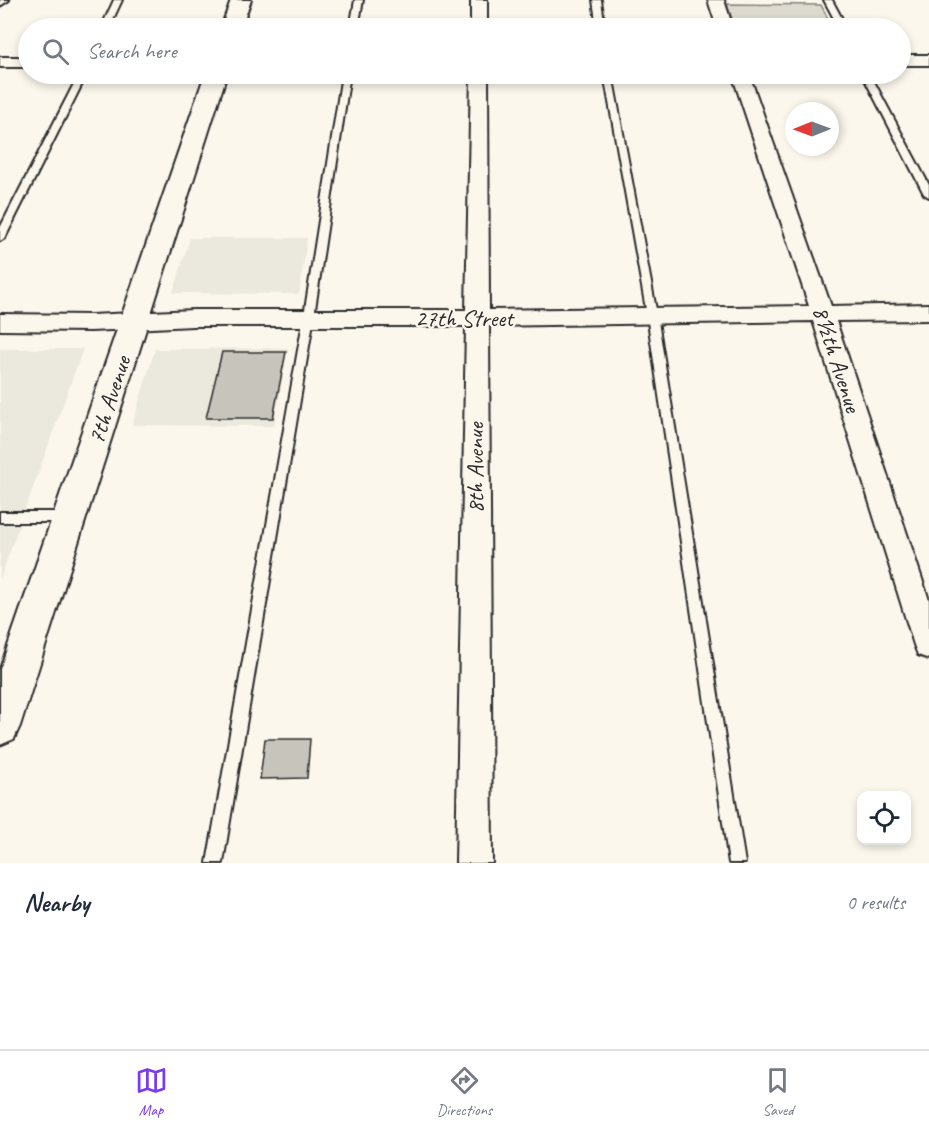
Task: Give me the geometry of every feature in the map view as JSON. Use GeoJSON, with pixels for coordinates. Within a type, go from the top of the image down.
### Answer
{"type":"FeatureCollection","features":[{"type":"Feature","properties":{"kind":"street"},"geometry":{"type":"LineString","coordinates":[[235,18],[241,0]]}},
{"type":"Feature","properties":{"kind":"street"},"geometry":{"type":"LineString","coordinates":[[479,0],[479,18]]}},
{"type":"Feature","properties":{"kind":"street"},"geometry":{"type":"LineString","coordinates":[[716,0],[722,18]]}},
{"type":"Feature","properties":{"kind":"street"},"geometry":{"type":"LineString","coordinates":[[911,60],[929,60]]}},
{"type":"Feature","properties":{"kind":"street"},"geometry":{"type":"LineString","coordinates":[[0,62],[18,62]]}},
{"type":"Feature","properties":{"kind":"street","name":"7th Avenue"},"geometry":{"type":"LineString","coordinates":[[0,726],[213,84]]}},
{"type":"Feature","properties":{"kind":"street","name":"8th Avenue"},"geometry":{"type":"LineString","coordinates":[[474,863],[479,84]]}},
{"type":"Feature","properties":{"kind":"street","name":"8½th Avenue"},"geometry":{"type":"LineString","coordinates":[[743,84],[822,312],[929,645]]}},
{"type":"Feature","properties":{"kind":"street","name":"27th Street"},"geometry":{"type":"LineString","coordinates":[[0,322],[91,323],[309,316],[476,318],[929,312]]}},
{"type":"Feature","properties":{"kind":"lane"},"geometry":{"type":"LineString","coordinates":[[110,18],[118,0]]}},
{"type":"Feature","properties":{"kind":"lane"},"geometry":{"type":"LineString","coordinates":[[356,18],[359,0]]}},
{"type":"Feature","properties":{"kind":"lane"},"geometry":{"type":"LineString","coordinates":[[597,0],[600,18]]}},
{"type":"Feature","properties":{"kind":"lane"},"geometry":{"type":"LineString","coordinates":[[828,0],[838,18]]}},
{"type":"Feature","properties":{"kind":"lane"},"geometry":{"type":"LineString","coordinates":[[0,238],[78,84]]}},
{"type":"Feature","properties":{"kind":"lane"},"geometry":{"type":"LineString","coordinates":[[215,863],[309,316],[344,84]]}},
{"type":"Feature","properties":{"kind":"lane"},"geometry":{"type":"LineString","coordinates":[[610,84],[651,315],[737,863]]}},
{"type":"Feature","properties":{"kind":"lane"},"geometry":{"type":"LineString","coordinates":[[871,84],[929,194]]}},
{"type":"Feature","properties":{"kind":"lane"},"geometry":{"type":"LineString","coordinates":[[0,517],[70,517]]}},
{"type":"Feature","properties":{"kind":"shaded area"},"geometry":{"type":"Polygon","coordinates":[[[727,4],[821,5],[828,18],[732,18],[727,4]]]}},
{"type":"Feature","properties":{"kind":"shaded area"},"geometry":{"type":"Polygon","coordinates":[[[190,238],[307,238],[299,294],[173,293],[190,238]]]}},
{"type":"Feature","properties":{"kind":"shaded area"},"geometry":{"type":"Polygon","coordinates":[[[288,348],[274,426],[132,425],[155,349],[288,348]]]}},
{"type":"Feature","properties":{"kind":"shaded area"},"geometry":{"type":"Polygon","coordinates":[[[0,349],[83,349],[0,579],[0,349]]]}},
{"type":"Feature","properties":{"kind":"building"},"geometry":{"type":"Polygon","coordinates":[[[222,352],[286,352],[273,418],[206,418],[222,352]]]}},
{"type":"Feature","properties":{"kind":"building"},"geometry":{"type":"Polygon","coordinates":[[[265,739],[310,739],[307,778],[260,779],[265,739]]]}}]}
